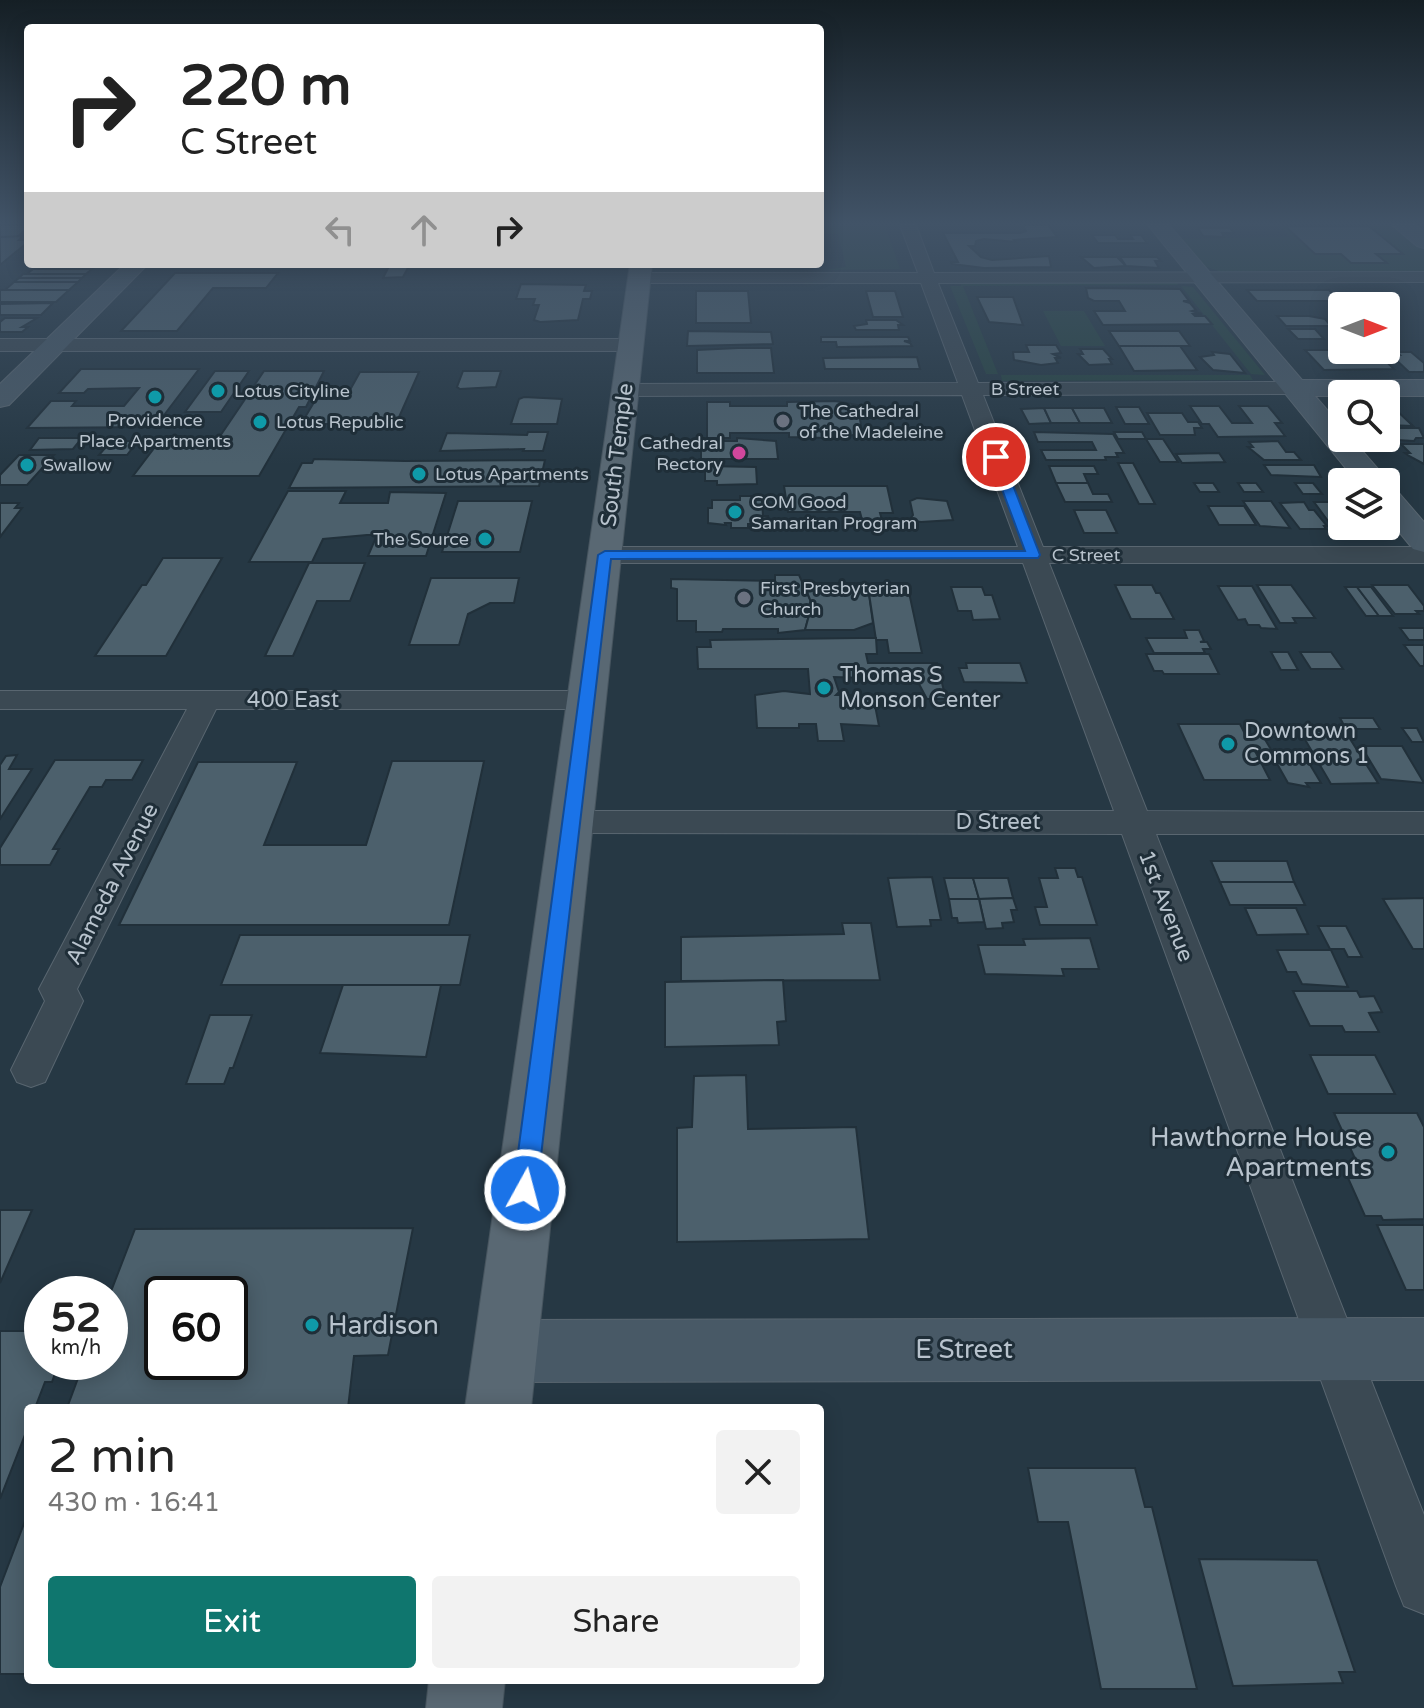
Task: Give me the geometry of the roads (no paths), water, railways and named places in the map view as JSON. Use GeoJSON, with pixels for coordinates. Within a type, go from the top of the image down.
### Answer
{"type":"FeatureCollection","features":[{"type":"Feature","properties":{"kind":"main road","name":"South Temple"},"geometry":{"type":"LineString","coordinates":[[502,1380],[636,305]]}},
{"type":"Feature","properties":{"kind":"main road"},"geometry":{"type":"LineString","coordinates":[[464,1708],[467,1684]]}},
{"type":"Feature","properties":{"kind":"street"},"geometry":{"type":"LineString","coordinates":[[0,399],[96,305]]}},
{"type":"Feature","properties":{"kind":"street","name":"1st Avenue"},"geometry":{"type":"LineString","coordinates":[[939,305],[1424,1586]]}},
{"type":"Feature","properties":{"kind":"street"},"geometry":{"type":"LineString","coordinates":[[1223,305],[1361,468]]}},
{"type":"Feature","properties":{"kind":"street"},"geometry":{"type":"LineString","coordinates":[[0,345],[50,350],[630,350]]}},
{"type":"Feature","properties":{"kind":"street"},"geometry":{"type":"LineString","coordinates":[[0,355],[50,350]]}},
{"type":"Feature","properties":{"kind":"street","name":"B Street"},"geometry":{"type":"LineString","coordinates":[[625,390],[1424,388]]}},
{"type":"Feature","properties":{"kind":"street"},"geometry":{"type":"LineString","coordinates":[[1400,514],[1424,542]]}},
{"type":"Feature","properties":{"kind":"street","name":"C Street"},"geometry":{"type":"LineString","coordinates":[[605,555],[1424,555]]}},
{"type":"Feature","properties":{"kind":"street","name":"400 East"},"geometry":{"type":"LineString","coordinates":[[0,700],[587,700]]}},
{"type":"Feature","properties":{"kind":"street","name":"Alameda Avenue"},"geometry":{"type":"LineString","coordinates":[[31,1070],[64,1001],[58,989],[206,700]]}},
{"type":"Feature","properties":{"kind":"street","name":"D Street"},"geometry":{"type":"LineString","coordinates":[[571,822],[1424,823]]}},
{"type":"Feature","properties":{"kind":"street","name":"E Street"},"geometry":{"type":"LineString","coordinates":[[502,1380],[1334,1349],[1424,1349]]}},
{"type":"Feature","properties":{"kind":"place","name":"Lotus Cityline"},"geometry":{"type":"Point","coordinates":[218,391]}},
{"type":"Feature","properties":{"kind":"place","name":"Providence Place Apartments"},"geometry":{"type":"Point","coordinates":[155,397]}},
{"type":"Feature","properties":{"kind":"place","name":"The Cathedral of the Madeleine"},"geometry":{"type":"Point","coordinates":[783,421]}},
{"type":"Feature","properties":{"kind":"place","name":"Lotus Republic"},"geometry":{"type":"Point","coordinates":[260,422]}},
{"type":"Feature","properties":{"kind":"place","name":"Cathedral Rectory"},"geometry":{"type":"Point","coordinates":[739,453]}},
{"type":"Feature","properties":{"kind":"place","name":"Swallow"},"geometry":{"type":"Point","coordinates":[27,465]}},
{"type":"Feature","properties":{"kind":"place","name":"Lotus Apartments"},"geometry":{"type":"Point","coordinates":[419,474]}},
{"type":"Feature","properties":{"kind":"place","name":"COM Good Samaritan Program"},"geometry":{"type":"Point","coordinates":[735,512]}},
{"type":"Feature","properties":{"kind":"place","name":"The Source"},"geometry":{"type":"Point","coordinates":[485,539]}},
{"type":"Feature","properties":{"kind":"place","name":"First Presbyterian Church"},"geometry":{"type":"Point","coordinates":[744,598]}},
{"type":"Feature","properties":{"kind":"place","name":"Thomas S Monson Center"},"geometry":{"type":"Point","coordinates":[824,688]}},
{"type":"Feature","properties":{"kind":"place","name":"Downtown Commons 1"},"geometry":{"type":"Point","coordinates":[1228,744]}},
{"type":"Feature","properties":{"kind":"place","name":"Hawthorne House Apartments"},"geometry":{"type":"Point","coordinates":[1388,1152]}},
{"type":"Feature","properties":{"kind":"place","name":"Hardison"},"geometry":{"type":"Point","coordinates":[312,1325]}}]}
